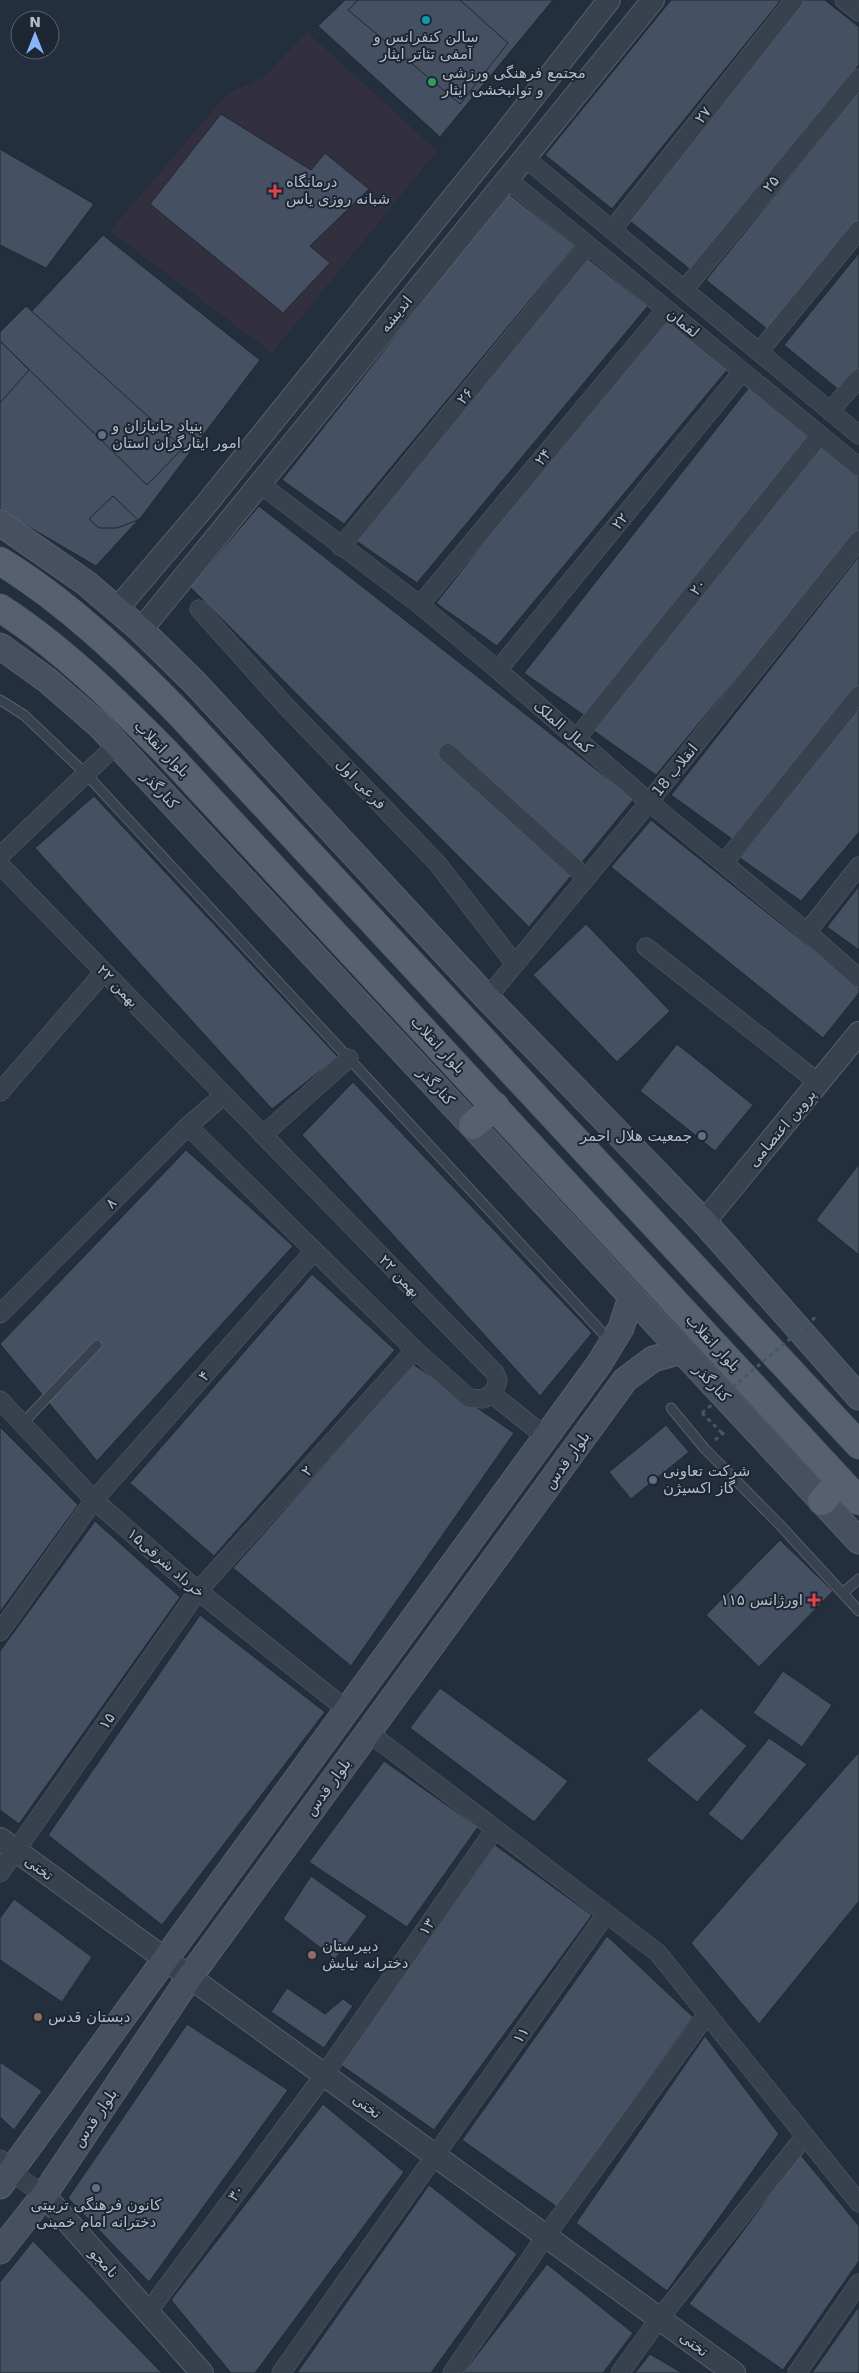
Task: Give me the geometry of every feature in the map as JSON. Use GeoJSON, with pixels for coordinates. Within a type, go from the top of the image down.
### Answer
{"type":"FeatureCollection","features":[{"type":"Feature","properties":{"kind":"main road"},"geometry":{"type":"LineString","coordinates":[[0,523],[86,583],[141,630],[201,690],[487,998],[704,1222],[859,1397]]}},
{"type":"Feature","properties":{"kind":"main road"},"geometry":{"type":"LineString","coordinates":[[0,561],[75,616],[128,662],[316,861],[859,1445]]}},
{"type":"Feature","properties":{"kind":"main road","name":"بلوار انقلاب"},"geometry":{"type":"LineString","coordinates":[[0,608],[67,657],[118,704],[495,1106],[859,1501]]}},
{"type":"Feature","properties":{"kind":"main road","name":"کنارگذر"},"geometry":{"type":"LineString","coordinates":[[0,646],[47,680],[100,726],[859,1541]]}},
{"type":"Feature","properties":{"kind":"main road"},"geometry":{"type":"LineString","coordinates":[[290,886],[316,861]]}},
{"type":"Feature","properties":{"kind":"main road"},"geometry":{"type":"LineString","coordinates":[[473,1125],[495,1106]]}},
{"type":"Feature","properties":{"kind":"main road","name":"بلوار قدس"},"geometry":{"type":"LineString","coordinates":[[4,2172],[165,1960],[546,1437],[612,1343],[621,1328],[631,1297]]}},
{"type":"Feature","properties":{"kind":"main road","name":"بلوار قدس"},"geometry":{"type":"LineString","coordinates":[[0,2251],[44,2195],[188,1978],[624,1380],[653,1359],[682,1351]]}},
{"type":"Feature","properties":{"kind":"main road"},"geometry":{"type":"LineString","coordinates":[[546,1437],[569,1456]]}},
{"type":"Feature","properties":{"kind":"main road"},"geometry":{"type":"LineString","coordinates":[[822,1501],[840,1481]]}},
{"type":"Feature","properties":{"kind":"street","name":"اندیشه"},"geometry":{"type":"LineString","coordinates":[[141,630],[506,178],[653,0]]}},
{"type":"Feature","properties":{"kind":"street","name":"۲۷"},"geometry":{"type":"LineString","coordinates":[[612,230],[794,0]]}},
{"type":"Feature","properties":{"kind":"street"},"geometry":{"type":"LineString","coordinates":[[844,0],[859,12]]}},
{"type":"Feature","properties":{"kind":"street","name":"اندیشه"},"geometry":{"type":"LineString","coordinates":[[117,609],[204,507],[502,137],[606,4]]}},
{"type":"Feature","properties":{"kind":"street"},"geometry":{"type":"LineString","coordinates":[[606,4],[629,30]]}},
{"type":"Feature","properties":{"kind":"street","name":"۲۵"},"geometry":{"type":"LineString","coordinates":[[684,290],[859,78]]}},
{"type":"Feature","properties":{"kind":"street","name":"لقمان"},"geometry":{"type":"LineString","coordinates":[[524,158],[859,435]]}},
{"type":"Feature","properties":{"kind":"street","name":"لقمان"},"geometry":{"type":"LineString","coordinates":[[506,178],[859,467]]}},
{"type":"Feature","properties":{"kind":"street"},"geometry":{"type":"LineString","coordinates":[[759,352],[859,230]]}},
{"type":"Feature","properties":{"kind":"street","name":"۲۶"},"geometry":{"type":"LineString","coordinates":[[341,547],[588,245]]}},
{"type":"Feature","properties":{"kind":"street","name":"۲۴"},"geometry":{"type":"LineString","coordinates":[[420,605],[666,309]]}},
{"type":"Feature","properties":{"kind":"street"},"geometry":{"type":"LineString","coordinates":[[356,317],[380,334]]}},
{"type":"Feature","properties":{"kind":"street","name":"۲۲"},"geometry":{"type":"LineString","coordinates":[[498,670],[742,372]]}},
{"type":"Feature","properties":{"kind":"street"},"geometry":{"type":"LineString","coordinates":[[830,412],[859,378]]}},
{"type":"Feature","properties":{"kind":"street","name":"۲۰"},"geometry":{"type":"LineString","coordinates":[[576,739],[820,435]]}},
{"type":"Feature","properties":{"kind":"street","name":"کمال الملک"},"geometry":{"type":"LineString","coordinates":[[260,484],[420,605],[859,978]]}},
{"type":"Feature","properties":{"kind":"street","name":"انقلاب 18"},"geometry":{"type":"LineString","coordinates":[[487,998],[650,802],[859,540]]}},
{"type":"Feature","properties":{"kind":"street"},"geometry":{"type":"LineString","coordinates":[[133,590],[133,598],[139,605],[158,610]]}},
{"type":"Feature","properties":{"kind":"street","name":"فرعی اول"},"geometry":{"type":"LineString","coordinates":[[199,609],[283,703],[437,863],[515,964]]}},
{"type":"Feature","properties":{"kind":"street"},"geometry":{"type":"LineString","coordinates":[[724,863],[859,694]]}},
{"type":"Feature","properties":{"kind":"street"},"geometry":{"type":"LineString","coordinates":[[0,856],[117,744]]}},
{"type":"Feature","properties":{"kind":"street"},"geometry":{"type":"LineString","coordinates":[[448,753],[586,878]]}},
{"type":"Feature","properties":{"kind":"street","name":"۲۲ بهمن"},"geometry":{"type":"LineString","coordinates":[[0,865],[495,1373],[498,1380],[492,1394]]}},
{"type":"Feature","properties":{"kind":"street"},"geometry":{"type":"LineString","coordinates":[[807,932],[859,866]]}},
{"type":"Feature","properties":{"kind":"street"},"geometry":{"type":"LineString","coordinates":[[646,947],[819,1083]]}},
{"type":"Feature","properties":{"kind":"street"},"geometry":{"type":"LineString","coordinates":[[0,1092],[104,972]]}},
{"type":"Feature","properties":{"kind":"street","name":"پروین اعتصامی"},"geometry":{"type":"LineString","coordinates":[[704,1222],[859,1033]]}},
{"type":"Feature","properties":{"kind":"street"},"geometry":{"type":"LineString","coordinates":[[263,1135],[349,1058]]}},
{"type":"Feature","properties":{"kind":"street","name":"۸"},"geometry":{"type":"LineString","coordinates":[[0,1314],[188,1126],[224,1095]]}},
{"type":"Feature","properties":{"kind":"street"},"geometry":{"type":"LineString","coordinates":[[188,1126],[313,1252],[415,1350],[469,1398],[483,1399],[492,1394],[546,1437]]}},
{"type":"Feature","properties":{"kind":"street","name":"۴"},"geometry":{"type":"LineString","coordinates":[[0,1632],[94,1500],[313,1252]]}},
{"type":"Feature","properties":{"kind":"street","name":"۲"},"geometry":{"type":"LineString","coordinates":[[198,1592],[415,1350]]}},
{"type":"Feature","properties":{"kind":"street","name":"۱۵خرداد شرقی"},"geometry":{"type":"LineString","coordinates":[[1,1403],[94,1500],[198,1592],[347,1710]]}},
{"type":"Feature","properties":{"kind":"street","name":"۱۵"},"geometry":{"type":"LineString","coordinates":[[0,1873],[8,1845],[198,1592]]}},
{"type":"Feature","properties":{"kind":"street"},"geometry":{"type":"LineString","coordinates":[[368,1732],[658,1953],[859,2203]]}},
{"type":"Feature","properties":{"kind":"street","name":"۱۳"},"geometry":{"type":"LineString","coordinates":[[324,2075],[495,1829]]}},
{"type":"Feature","properties":{"kind":"street","name":"تختی"},"geometry":{"type":"LineString","coordinates":[[8,1845],[188,1978],[734,2373]]}},
{"type":"Feature","properties":{"kind":"street","name":"۱۱"},"geometry":{"type":"LineString","coordinates":[[281,2373],[606,1914]]}},
{"type":"Feature","properties":{"kind":"street"},"geometry":{"type":"LineString","coordinates":[[452,2373],[546,2237],[706,2014]]}},
{"type":"Feature","properties":{"kind":"street","name":"۳۰"},"geometry":{"type":"LineString","coordinates":[[148,2312],[324,2075]]}},
{"type":"Feature","properties":{"kind":"street"},"geometry":{"type":"LineString","coordinates":[[620,2373],[659,2319],[805,2136]]}},
{"type":"Feature","properties":{"kind":"street","name":"نامجو"},"geometry":{"type":"LineString","coordinates":[[4,2172],[44,2195],[202,2373]]}},
{"type":"Feature","properties":{"kind":"street"},"geometry":{"type":"LineString","coordinates":[[797,2373],[859,2282]]}},
{"type":"Feature","properties":{"kind":"lane"},"geometry":{"type":"LineString","coordinates":[[0,700],[24,715],[86,774],[612,1343]]}},
{"type":"Feature","properties":{"kind":"lane"},"geometry":{"type":"LineString","coordinates":[[22,1425],[97,1345]]}},
{"type":"Feature","properties":{"kind":"lane"},"geometry":{"type":"LineString","coordinates":[[671,1408],[705,1449],[779,1524],[859,1610]]}},
{"type":"Feature","properties":{"kind":"lane"},"geometry":{"type":"LineString","coordinates":[[843,1593],[859,1579]]}},
{"type":"Feature","properties":{"kind":"path"},"geometry":{"type":"LineString","coordinates":[[722,1433],[702,1413],[816,1317]]}},
{"type":"Feature","properties":{"kind":"path"},"geometry":{"type":"LineString","coordinates":[[705,1449],[743,1417]]}},
{"type":"Feature","properties":{"kind":"shaded area","name":"درمانگاه شبانه روزی یاس"},"geometry":{"type":"Polygon","coordinates":[[[307,32],[437,151],[272,353],[110,231],[228,93],[263,78],[307,32]]]}},
{"type":"Feature","properties":{"kind":"building","name":"مجتمع فرهنگی ورزشی و توانبخشی ایثار"},"geometry":{"type":"Polygon","coordinates":[[[345,0],[553,0],[440,137],[318,26],[345,0]]]}},
{"type":"Feature","properties":{"kind":"building"},"geometry":{"type":"Polygon","coordinates":[[[358,0],[460,0],[508,43],[460,104],[348,10],[358,0]]]}},
{"type":"Feature","properties":{"kind":"building"},"geometry":{"type":"Polygon","coordinates":[[[671,0],[781,0],[612,209],[545,155],[671,0]]]}},
{"type":"Feature","properties":{"kind":"building"},"geometry":{"type":"Polygon","coordinates":[[[802,0],[825,0],[859,27],[859,65],[692,271],[626,218],[802,0]]]}},
{"type":"Feature","properties":{"kind":"building"},"geometry":{"type":"Polygon","coordinates":[[[859,91],[859,227],[772,333],[706,280],[859,91]]]}},
{"type":"Feature","properties":{"kind":"building"},"geometry":{"type":"Polygon","coordinates":[[[221,114],[311,170],[325,153],[369,189],[310,246],[330,263],[283,313],[150,204],[221,114]]]}},
{"type":"Feature","properties":{"kind":"building"},"geometry":{"type":"Polygon","coordinates":[[[0,149],[94,204],[46,268],[0,245],[0,149]]]}},
{"type":"Feature","properties":{"kind":"building"},"geometry":{"type":"Polygon","coordinates":[[[508,193],[575,246],[344,524],[282,480],[508,193]]]}},
{"type":"Feature","properties":{"kind":"building","name":"بنیاد جانبازان و امور ایثارگران استان"},"geometry":{"type":"Polygon","coordinates":[[[103,235],[260,360],[142,516],[96,566],[0,510],[0,345],[103,235]]]}},
{"type":"Feature","properties":{"kind":"building"},"geometry":{"type":"Polygon","coordinates":[[[581,253],[648,306],[417,583],[355,540],[581,253]]]}},
{"type":"Feature","properties":{"kind":"building"},"geometry":{"type":"Polygon","coordinates":[[[859,253],[859,388],[850,399],[784,345],[859,253]]]}},
{"type":"Feature","properties":{"kind":"building"},"geometry":{"type":"Polygon","coordinates":[[[26,306],[183,448],[147,485],[0,341],[0,332],[26,306]]]}},
{"type":"Feature","properties":{"kind":"building"},"geometry":{"type":"Polygon","coordinates":[[[662,316],[728,369],[497,646],[436,603],[662,316]]]}},
{"type":"Feature","properties":{"kind":"building"},"geometry":{"type":"Polygon","coordinates":[[[0,341],[29,370],[0,403],[0,341]]]}},
{"type":"Feature","properties":{"kind":"building"},"geometry":{"type":"Polygon","coordinates":[[[750,386],[816,439],[585,716],[524,673],[750,386]]]}},
{"type":"Feature","properties":{"kind":"building"},"geometry":{"type":"Polygon","coordinates":[[[820,444],[859,476],[859,531],[656,775],[594,731],[820,444]]]}},
{"type":"Feature","properties":{"kind":"building"},"geometry":{"type":"Polygon","coordinates":[[[113,496],[138,520],[117,528],[99,528],[89,519],[113,496]]]}},
{"type":"Feature","properties":{"kind":"building"},"geometry":{"type":"Polygon","coordinates":[[[259,506],[634,799],[529,927],[190,587],[259,506]]]}},
{"type":"Feature","properties":{"kind":"building"},"geometry":{"type":"Polygon","coordinates":[[[859,556],[859,686],[732,839],[671,795],[859,556]]]}},
{"type":"Feature","properties":{"kind":"building"},"geometry":{"type":"Polygon","coordinates":[[[859,706],[859,832],[801,901],[740,858],[859,706]]]}},
{"type":"Feature","properties":{"kind":"building"},"geometry":{"type":"Polygon","coordinates":[[[94,796],[338,1057],[272,1109],[35,848],[94,796]]]}},
{"type":"Feature","properties":{"kind":"building"},"geometry":{"type":"Polygon","coordinates":[[[651,820],[859,986],[859,993],[823,1038],[611,867],[651,820]]]}},
{"type":"Feature","properties":{"kind":"building"},"geometry":{"type":"Polygon","coordinates":[[[859,886],[859,950],[827,927],[859,886]]]}},
{"type":"Feature","properties":{"kind":"building"},"geometry":{"type":"Polygon","coordinates":[[[586,924],[670,1011],[617,1062],[533,975],[586,924]]]}},
{"type":"Feature","properties":{"kind":"building"},"geometry":{"type":"Polygon","coordinates":[[[677,1044],[753,1105],[715,1151],[640,1091],[677,1044]]]}},
{"type":"Feature","properties":{"kind":"building"},"geometry":{"type":"Polygon","coordinates":[[[353,1082],[592,1333],[540,1396],[302,1135],[353,1082]]]}},
{"type":"Feature","properties":{"kind":"building"},"geometry":{"type":"Polygon","coordinates":[[[186,1150],[293,1246],[97,1461],[0,1344],[186,1150]]]}},
{"type":"Feature","properties":{"kind":"building"},"geometry":{"type":"Polygon","coordinates":[[[859,1164],[859,1255],[816,1220],[859,1164]]]}},
{"type":"Feature","properties":{"kind":"building"},"geometry":{"type":"Polygon","coordinates":[[[312,1274],[395,1350],[214,1556],[130,1483],[312,1274]]]}},
{"type":"Feature","properties":{"kind":"building"},"geometry":{"type":"Polygon","coordinates":[[[413,1364],[514,1433],[351,1666],[233,1568],[413,1364]]]}},
{"type":"Feature","properties":{"kind":"building"},"geometry":{"type":"Polygon","coordinates":[[[666,1425],[689,1452],[631,1499],[609,1472],[666,1425]]]}},
{"type":"Feature","properties":{"kind":"building"},"geometry":{"type":"Polygon","coordinates":[[[0,1427],[78,1505],[0,1612],[0,1427]]]}},
{"type":"Feature","properties":{"kind":"building"},"geometry":{"type":"Polygon","coordinates":[[[95,1521],[180,1597],[19,1824],[0,1810],[0,1651],[95,1521]]]}},
{"type":"Feature","properties":{"kind":"building"},"geometry":{"type":"Polygon","coordinates":[[[780,1540],[833,1591],[759,1667],[706,1615],[780,1540]]]}},
{"type":"Feature","properties":{"kind":"building"},"geometry":{"type":"Polygon","coordinates":[[[200,1615],[325,1712],[162,1925],[48,1835],[200,1615]]]}},
{"type":"Feature","properties":{"kind":"building"},"geometry":{"type":"Polygon","coordinates":[[[783,1671],[832,1705],[802,1747],[753,1713],[783,1671]]]}},
{"type":"Feature","properties":{"kind":"building"},"geometry":{"type":"Polygon","coordinates":[[[440,1688],[568,1781],[534,1822],[410,1728],[440,1688]]]}},
{"type":"Feature","properties":{"kind":"building"},"geometry":{"type":"Polygon","coordinates":[[[701,1708],[747,1746],[697,1802],[646,1760],[701,1708]]]}},
{"type":"Feature","properties":{"kind":"building"},"geometry":{"type":"Polygon","coordinates":[[[769,1738],[807,1764],[742,1841],[708,1814],[769,1738]]]}},
{"type":"Feature","properties":{"kind":"building"},"geometry":{"type":"Polygon","coordinates":[[[859,1752],[859,1901],[759,2024],[691,1943],[859,1752]]]}},
{"type":"Feature","properties":{"kind":"building"},"geometry":{"type":"Polygon","coordinates":[[[384,1761],[478,1827],[407,1927],[309,1862],[384,1761]]]}},
{"type":"Feature","properties":{"kind":"building"},"geometry":{"type":"Polygon","coordinates":[[[495,1845],[592,1915],[434,2130],[341,2065],[495,1845]]]}},
{"type":"Feature","properties":{"kind":"building"},"geometry":{"type":"Polygon","coordinates":[[[311,1876],[367,1916],[335,1959],[283,1919],[311,1876]]]}},
{"type":"Feature","properties":{"kind":"building"},"geometry":{"type":"Polygon","coordinates":[[[14,1899],[92,1957],[62,2002],[0,1960],[0,1918],[14,1899]]]}},
{"type":"Feature","properties":{"kind":"building"},"geometry":{"type":"Polygon","coordinates":[[[607,1936],[693,2017],[557,2207],[462,2140],[607,1936]]]}},
{"type":"Feature","properties":{"kind":"building"},"geometry":{"type":"Polygon","coordinates":[[[287,1988],[325,2014],[343,1999],[353,2006],[324,2048],[271,2012],[287,1988]]]}},
{"type":"Feature","properties":{"kind":"building"},"geometry":{"type":"Polygon","coordinates":[[[187,2024],[288,2090],[149,2282],[68,2198],[187,2024]]]}},
{"type":"Feature","properties":{"kind":"building"},"geometry":{"type":"Polygon","coordinates":[[[705,2036],[779,2134],[667,2291],[576,2223],[705,2036]]]}},
{"type":"Feature","properties":{"kind":"building"},"geometry":{"type":"Polygon","coordinates":[[[0,2062],[42,2091],[14,2130],[0,2117],[0,2062]]]}},
{"type":"Feature","properties":{"kind":"building"},"geometry":{"type":"Polygon","coordinates":[[[323,2104],[404,2172],[255,2373],[231,2373],[171,2300],[323,2104]]]}},
{"type":"Feature","properties":{"kind":"building"},"geometry":{"type":"Polygon","coordinates":[[[800,2154],[859,2226],[859,2261],[783,2370],[689,2304],[800,2154]]]}},
{"type":"Feature","properties":{"kind":"building"},"geometry":{"type":"Polygon","coordinates":[[[429,2185],[517,2254],[431,2373],[297,2373],[429,2185]]]}},
{"type":"Feature","properties":{"kind":"building"},"geometry":{"type":"Polygon","coordinates":[[[33,2241],[162,2373],[0,2373],[0,2282],[33,2241]]]}},
{"type":"Feature","properties":{"kind":"building"},"geometry":{"type":"Polygon","coordinates":[[[547,2264],[633,2333],[603,2373],[463,2373],[547,2264]]]}},
{"type":"Feature","properties":{"kind":"building"},"geometry":{"type":"Polygon","coordinates":[[[859,2306],[859,2373],[812,2373],[859,2306]]]}},
{"type":"Feature","properties":{"kind":"building"},"geometry":{"type":"Polygon","coordinates":[[[650,2354],[682,2373],[635,2373],[650,2354]]]}},
{"type":"Feature","properties":{"kind":"place","name":"سالن کنفرانس و آمفی تئاتر ایثار"},"geometry":{"type":"Point","coordinates":[426,20]}},
{"type":"Feature","properties":{"kind":"place","name":"مجتمع فرهنگی ورزشی و توانبخشی ایثار"},"geometry":{"type":"Point","coordinates":[432,82]}},
{"type":"Feature","properties":{"kind":"place","name":"درمانگاه شبانه روزی یاس"},"geometry":{"type":"Point","coordinates":[275,191]}},
{"type":"Feature","properties":{"kind":"place","name":"بنیاد جانبازان و امور ایثارگران استان"},"geometry":{"type":"Point","coordinates":[102,435]}},
{"type":"Feature","properties":{"kind":"place","name":"جمعیت هلال احمر"},"geometry":{"type":"Point","coordinates":[702,1136]}},
{"type":"Feature","properties":{"kind":"place","name":"شرکت تعاونی گاز اکسیژن"},"geometry":{"type":"Point","coordinates":[653,1480]}},
{"type":"Feature","properties":{"kind":"place","name":"اورژانس ۱۱۵"},"geometry":{"type":"Point","coordinates":[814,1600]}},
{"type":"Feature","properties":{"kind":"place","name":"دبیرستان دخترانه نیایش"},"geometry":{"type":"Point","coordinates":[312,1955]}},
{"type":"Feature","properties":{"kind":"place","name":"دبستان قدس"},"geometry":{"type":"Point","coordinates":[38,2017]}},
{"type":"Feature","properties":{"kind":"place","name":"کانون فرهنگی تربیتی دخترانه امام خمینی"},"geometry":{"type":"Point","coordinates":[96,2188]}}]}
